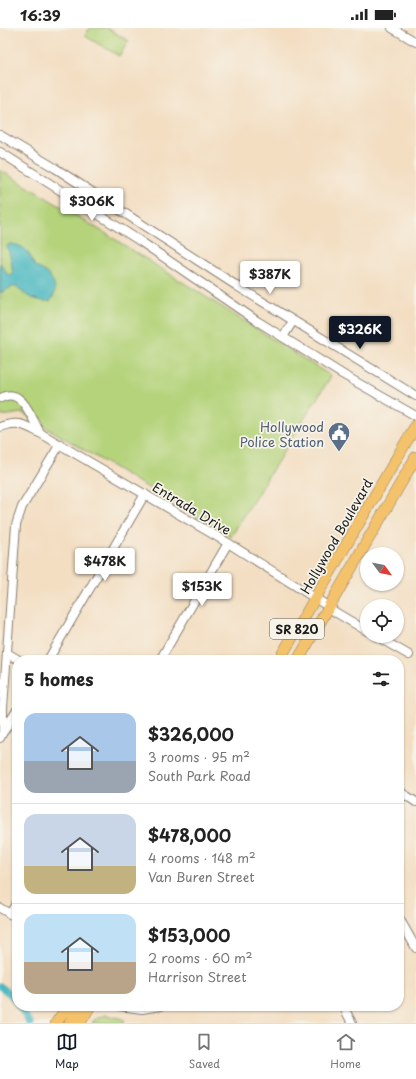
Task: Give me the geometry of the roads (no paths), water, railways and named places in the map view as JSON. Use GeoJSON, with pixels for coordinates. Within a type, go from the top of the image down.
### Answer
{"type":"FeatureCollection","features":[{"type":"Feature","properties":{"kind":"highway","name":"Hollywood Boulevard"},"geometry":{"type":"LineString","coordinates":[[282,655],[416,425]]}},
{"type":"Feature","properties":{"kind":"highway","name":"SR 820"},"geometry":{"type":"LineString","coordinates":[[301,655],[416,457]]}},
{"type":"Feature","properties":{"kind":"highway"},"geometry":{"type":"LineString","coordinates":[[56,1023],[64,1011]]}},
{"type":"Feature","properties":{"kind":"highway"},"geometry":{"type":"LineString","coordinates":[[70,1023],[76,1011]]}},
{"type":"Feature","properties":{"kind":"highway"},"geometry":{"type":"LineString","coordinates":[[80,1023],[87,1011]]}},
{"type":"Feature","properties":{"kind":"street"},"geometry":{"type":"LineString","coordinates":[[392,28],[415,40]]}},
{"type":"Feature","properties":{"kind":"street"},"geometry":{"type":"LineString","coordinates":[[0,135],[54,168],[218,274],[416,396]]}},
{"type":"Feature","properties":{"kind":"street"},"geometry":{"type":"LineString","coordinates":[[0,152],[140,241],[257,321],[342,374],[416,416]]}},
{"type":"Feature","properties":{"kind":"street"},"geometry":{"type":"LineString","coordinates":[[283,337],[293,321]]}},
{"type":"Feature","properties":{"kind":"street"},"geometry":{"type":"LineString","coordinates":[[1,398],[14,395],[20,399],[40,433]]}},
{"type":"Feature","properties":{"kind":"street"},"geometry":{"type":"LineString","coordinates":[[0,427],[19,423],[27,410]]}},
{"type":"Feature","properties":{"kind":"street","name":"Entrada Drive"},"geometry":{"type":"LineString","coordinates":[[19,423],[60,444],[228,543],[330,607]]}},
{"type":"Feature","properties":{"kind":"street"},"geometry":{"type":"LineString","coordinates":[[2,735],[16,525],[22,507],[60,444]]}},
{"type":"Feature","properties":{"kind":"street"},"geometry":{"type":"LineString","coordinates":[[51,655],[145,494]]}},
{"type":"Feature","properties":{"kind":"street"},"geometry":{"type":"LineString","coordinates":[[163,655],[228,543]]}},
{"type":"Feature","properties":{"kind":"street"},"geometry":{"type":"LineString","coordinates":[[330,607],[338,607],[360,621]]}},
{"type":"Feature","properties":{"kind":"street"},"geometry":{"type":"LineString","coordinates":[[330,607],[335,612],[360,627]]}},
{"type":"Feature","properties":{"kind":"street"},"geometry":{"type":"LineString","coordinates":[[389,643],[409,655]]}},
{"type":"Feature","properties":{"kind":"street"},"geometry":{"type":"LineString","coordinates":[[7,653],[12,656]]}},
{"type":"Feature","properties":{"kind":"street"},"geometry":{"type":"LineString","coordinates":[[2,735],[12,718]]}},
{"type":"Feature","properties":{"kind":"street"},"geometry":{"type":"LineString","coordinates":[[404,795],[416,802]]}},
{"type":"Feature","properties":{"kind":"street"},"geometry":{"type":"LineString","coordinates":[[0,908],[12,915]]}},
{"type":"Feature","properties":{"kind":"street"},"geometry":{"type":"LineString","coordinates":[[404,927],[416,948]]}},
{"type":"Feature","properties":{"kind":"street"},"geometry":{"type":"LineString","coordinates":[[346,1011],[352,1023]]}},
{"type":"Feature","properties":{"kind":"water"},"geometry":{"type":"Polygon","coordinates":[[[10,244],[24,249],[36,267],[46,273],[52,280],[55,293],[50,301],[31,298],[23,293],[17,286],[0,293],[0,263],[8,275],[13,275],[11,259],[7,246],[10,244]]]}},
{"type":"Feature","properties":{"kind":"waterway"},"geometry":{"type":"LineString","coordinates":[[0,986],[12,996]]}},
{"type":"Feature","properties":{"kind":"waterway"},"geometry":{"type":"LineString","coordinates":[[22,1011],[30,1023]]}},
{"type":"Feature","properties":{"kind":"place","name":"Hollywood Police Station"},"geometry":{"type":"Point","coordinates":[339,452]}}]}
